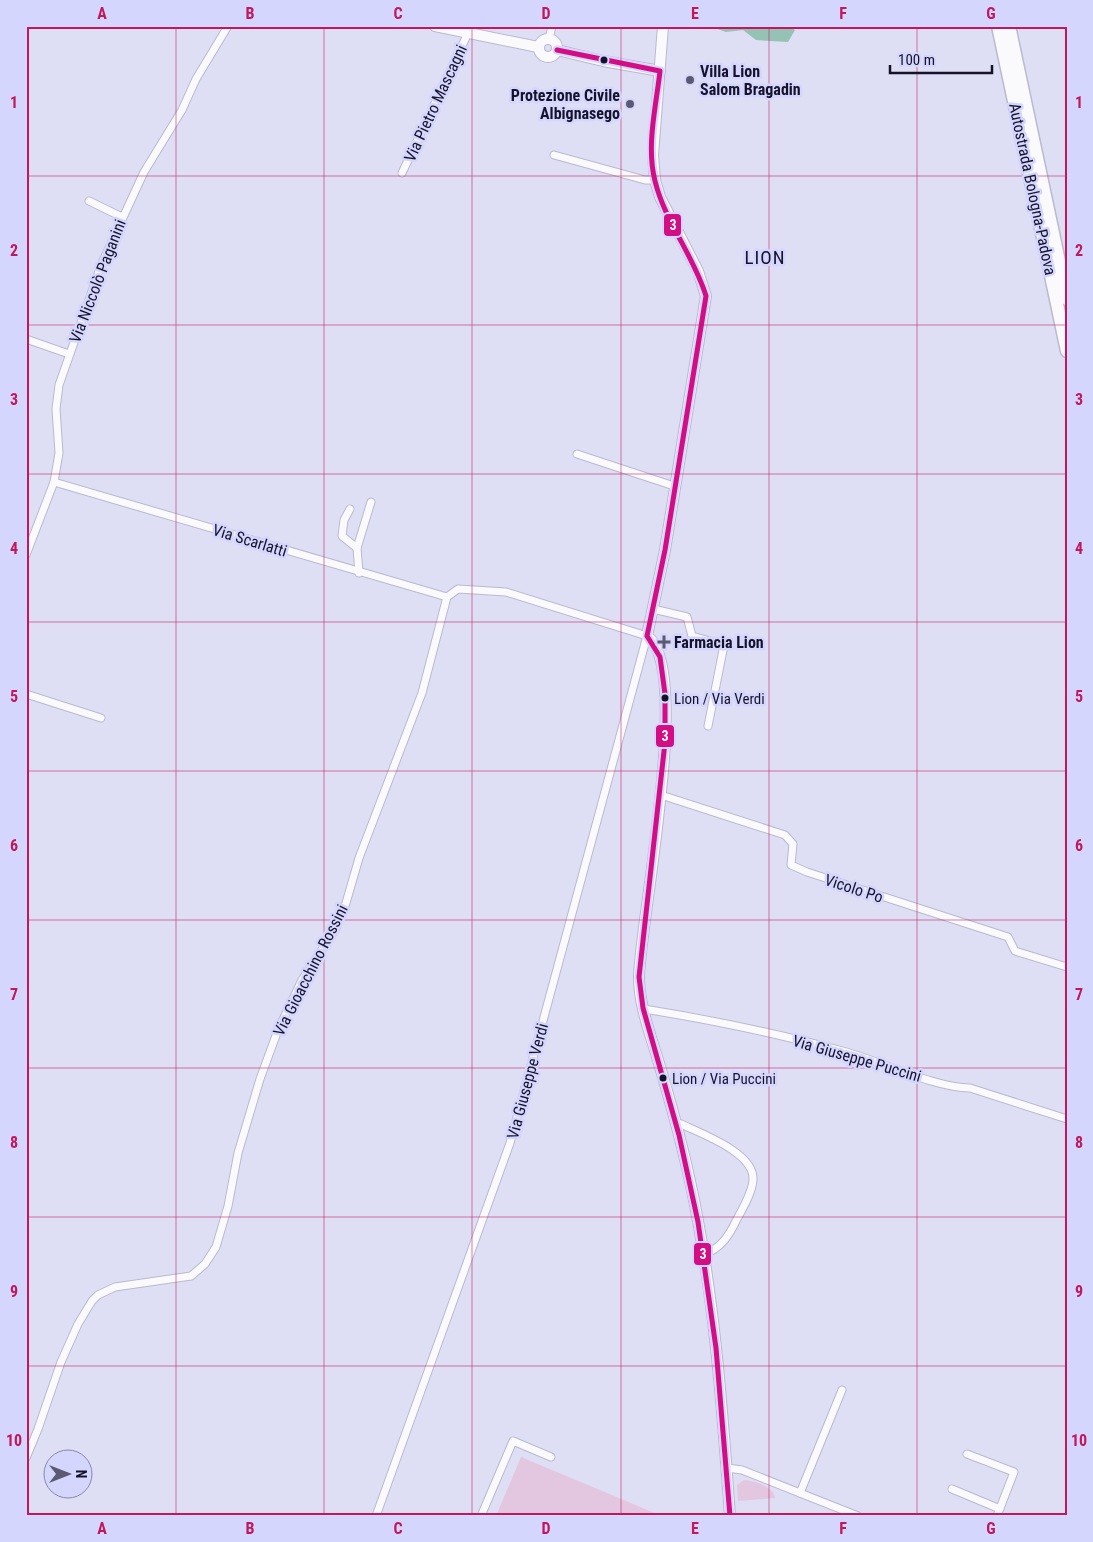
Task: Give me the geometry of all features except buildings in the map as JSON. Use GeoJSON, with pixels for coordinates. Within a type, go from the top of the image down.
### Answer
{"type":"FeatureCollection","features":[{"type":"Feature","properties":{"kind":"highway","name":"Autostrada Bologna-Padova"},"geometry":{"type":"LineString","coordinates":[[998,26],[1067,351]]}},
{"type":"Feature","properties":{"kind":"highway","name":"Autostrada Bologna-Padova"},"geometry":{"type":"LineString","coordinates":[[1009,26],[1067,299]]}},
{"type":"Feature","properties":{"kind":"street","name":"Via Niccolò Paganini"},"geometry":{"type":"LineString","coordinates":[[26,555],[54,482],[59,440],[57,396],[69,354],[102,263],[144,172],[182,110],[196,79],[228,26]]}},
{"type":"Feature","properties":{"kind":"street","name":"Via Pietro Mascagni"},"geometry":{"type":"LineString","coordinates":[[435,26],[538,47]]}},
{"type":"Feature","properties":{"kind":"street"},"geometry":{"type":"LineString","coordinates":[[549,39],[552,26]]}},
{"type":"Feature","properties":{"kind":"street"},"geometry":{"type":"LineString","coordinates":[[648,636],[705,313],[706,296],[698,271],[660,197],[654,180],[653,155],[662,26]]}},
{"type":"Feature","properties":{"kind":"street","name":"Via Pietro Mascagni"},"geometry":{"type":"LineString","coordinates":[[402,173],[468,33]]}},
{"type":"Feature","properties":{"kind":"street"},"geometry":{"type":"LineString","coordinates":[[549,39],[554,41],[557,50],[552,56],[546,57],[541,55],[538,47],[541,42],[549,39]]}},
{"type":"Feature","properties":{"kind":"street"},"geometry":{"type":"LineString","coordinates":[[557,50],[660,71]]}},
{"type":"Feature","properties":{"kind":"street"},"geometry":{"type":"LineString","coordinates":[[554,155],[646,180],[654,180]]}},
{"type":"Feature","properties":{"kind":"street"},"geometry":{"type":"LineString","coordinates":[[89,202],[122,217]]}},
{"type":"Feature","properties":{"kind":"street"},"geometry":{"type":"LineString","coordinates":[[26,339],[69,354]]}},
{"type":"Feature","properties":{"kind":"street"},"geometry":{"type":"LineString","coordinates":[[577,454],[674,486]]}},
{"type":"Feature","properties":{"kind":"street","name":"Via Scarlatti"},"geometry":{"type":"LineString","coordinates":[[54,482],[447,597]]}},
{"type":"Feature","properties":{"kind":"street"},"geometry":{"type":"LineString","coordinates":[[359,572],[357,548],[372,502]]}},
{"type":"Feature","properties":{"kind":"street"},"geometry":{"type":"LineString","coordinates":[[350,509],[344,520],[342,536],[357,548]]}},
{"type":"Feature","properties":{"kind":"street"},"geometry":{"type":"LineString","coordinates":[[447,597],[458,590],[506,592],[648,636],[655,643],[658,651],[665,694],[661,795],[640,955],[640,983],[644,1009],[676,1123],[704,1254],[714,1325],[730,1516]]}},
{"type":"Feature","properties":{"kind":"street","name":"Via Gioacchino Rossini"},"geometry":{"type":"LineString","coordinates":[[26,1458],[60,1362],[84,1312],[92,1301],[98,1295],[115,1287],[191,1276],[205,1264],[216,1247],[228,1206],[238,1152],[260,1080],[278,1030],[302,980],[336,928],[346,903],[359,858],[422,693],[447,597]]}},
{"type":"Feature","properties":{"kind":"street"},"geometry":{"type":"LineString","coordinates":[[653,609],[687,617],[692,636],[724,645],[708,726]]}},
{"type":"Feature","properties":{"kind":"street","name":"Via Giuseppe Verdi"},"geometry":{"type":"LineString","coordinates":[[376,1516],[510,1144],[648,636]]}},
{"type":"Feature","properties":{"kind":"street"},"geometry":{"type":"LineString","coordinates":[[26,694],[101,718]]}},
{"type":"Feature","properties":{"kind":"street","name":"Vicolo Po"},"geometry":{"type":"LineString","coordinates":[[661,795],[785,835],[793,844],[791,865],[807,872],[1008,938],[1016,951],[1067,967]]}},
{"type":"Feature","properties":{"kind":"street","name":"Via Giuseppe Puccini"},"geometry":{"type":"LineString","coordinates":[[644,1009],[688,1016],[811,1043],[880,1062],[955,1088],[970,1088],[1067,1119]]}},
{"type":"Feature","properties":{"kind":"street"},"geometry":{"type":"LineString","coordinates":[[676,1123],[737,1153],[749,1164],[752,1174],[750,1191],[731,1233],[717,1249],[704,1254]]}},
{"type":"Feature","properties":{"kind":"street"},"geometry":{"type":"LineString","coordinates":[[800,1493],[842,1390]]}},
{"type":"Feature","properties":{"kind":"street"},"geometry":{"type":"LineString","coordinates":[[481,1516],[513,1441],[551,1456]]}},
{"type":"Feature","properties":{"kind":"street"},"geometry":{"type":"LineString","coordinates":[[952,1489],[998,1512],[1014,1472],[967,1454]]}},
{"type":"Feature","properties":{"kind":"street"},"geometry":{"type":"LineString","coordinates":[[727,1468],[742,1470],[858,1516]]}},
{"type":"Feature","properties":{"kind":"shaded area"},"geometry":{"type":"Polygon","coordinates":[[[709,26],[789,26],[795,30],[788,42],[756,40],[743,30],[726,32],[709,26]]]}},
{"type":"Feature","properties":{"kind":"shaded area"},"geometry":{"type":"Polygon","coordinates":[[[521,1457],[657,1514],[657,1516],[496,1516],[521,1457]]]}},
{"type":"Feature","properties":{"kind":"shaded area"},"geometry":{"type":"Polygon","coordinates":[[[744,1480],[767,1487],[774,1494],[775,1498],[738,1501],[737,1485],[744,1480]]]}},
{"type":"Feature","properties":{"kind":"transit line","name":"3"},"geometry":{"type":"LineString","coordinates":[[557,50],[660,71],[654,112],[652,168],[666,211],[701,281],[706,296],[665,550],[647,636],[660,657],[665,694],[665,742],[639,977],[643,1008],[679,1135],[698,1222],[716,1348],[730,1516]]}},
{"type":"Feature","properties":{"kind":"place","name":"Villa Lion Salom Bragadin"},"geometry":{"type":"Point","coordinates":[690,80]}},
{"type":"Feature","properties":{"kind":"place","name":"Protezione Civile Albignasego"},"geometry":{"type":"Point","coordinates":[630,104]}},
{"type":"Feature","properties":{"kind":"place","name":"Farmacia Lion"},"geometry":{"type":"Point","coordinates":[664,642]}},
{"type":"Feature","properties":{"kind":"place","name":"Lion / Via Verdi"},"geometry":{"type":"Point","coordinates":[665,698]}},
{"type":"Feature","properties":{"kind":"place","name":"Lion / Via Puccini"},"geometry":{"type":"Point","coordinates":[663,1078]}},
{"type":"Feature","properties":{"kind":"district","name":"LION"},"geometry":{"type":"Point","coordinates":[765,257]}}]}
